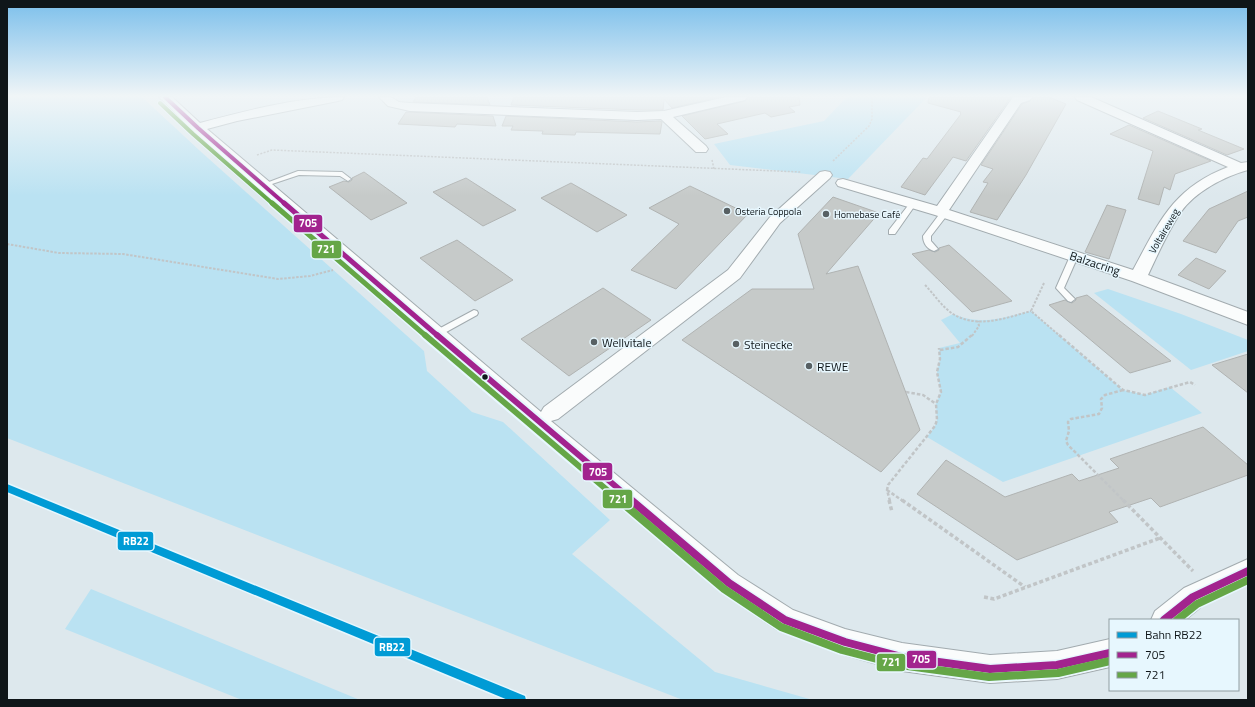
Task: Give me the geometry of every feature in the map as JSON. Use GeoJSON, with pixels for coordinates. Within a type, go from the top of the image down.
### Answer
{"type":"FeatureCollection","features":[{"type":"Feature","properties":{"kind":"street"},"geometry":{"type":"LineString","coordinates":[[200,130],[436,334],[729,583],[785,620],[845,642],[902,657],[990,669],[1057,665],[1109,653]]}},
{"type":"Feature","properties":{"kind":"street"},"geometry":{"type":"LineString","coordinates":[[680,130],[701,149]]}},
{"type":"Feature","properties":{"kind":"street"},"geometry":{"type":"LineString","coordinates":[[942,213],[997,130]]}},
{"type":"Feature","properties":{"kind":"street","name":"Voltaireweg"},"geometry":{"type":"LineString","coordinates":[[1158,130],[1243,166]]}},
{"type":"Feature","properties":{"kind":"street","name":"Voltaireweg"},"geometry":{"type":"LineString","coordinates":[[1138,277],[1175,209],[1200,187],[1243,166]]}},
{"type":"Feature","properties":{"kind":"street"},"geometry":{"type":"LineString","coordinates":[[551,413],[734,274],[775,220],[827,170]]}},
{"type":"Feature","properties":{"kind":"street","name":"Balzacring"},"geometry":{"type":"LineString","coordinates":[[843,182],[1138,277],[1248,319]]}},
{"type":"Feature","properties":{"kind":"street"},"geometry":{"type":"LineString","coordinates":[[1165,619],[1193,597],[1248,571]]}},
{"type":"Feature","properties":{"kind":"lane"},"geometry":{"type":"LineString","coordinates":[[264,185],[298,173],[342,174],[348,179]]}},
{"type":"Feature","properties":{"kind":"lane"},"geometry":{"type":"LineString","coordinates":[[892,232],[912,204]]}},
{"type":"Feature","properties":{"kind":"lane"},"geometry":{"type":"LineString","coordinates":[[934,249],[927,242],[927,236],[942,213]]}},
{"type":"Feature","properties":{"kind":"lane"},"geometry":{"type":"LineString","coordinates":[[1071,299],[1060,288],[1074,256]]}},
{"type":"Feature","properties":{"kind":"lane"},"geometry":{"type":"LineString","coordinates":[[436,334],[474,313]]}},
{"type":"Feature","properties":{"kind":"path"},"geometry":{"type":"LineString","coordinates":[[827,170],[865,130]]}},
{"type":"Feature","properties":{"kind":"path"},"geometry":{"type":"LineString","coordinates":[[237,161],[272,150],[803,172]]}},
{"type":"Feature","properties":{"kind":"path"},"geometry":{"type":"LineString","coordinates":[[7,244],[59,253],[123,254],[278,279],[310,276],[334,270]]}},
{"type":"Feature","properties":{"kind":"path"},"geometry":{"type":"LineString","coordinates":[[1031,311],[1059,251]]}},
{"type":"Feature","properties":{"kind":"path"},"geometry":{"type":"LineString","coordinates":[[925,285],[954,314],[971,320],[992,321],[1031,311]]}},
{"type":"Feature","properties":{"kind":"path"},"geometry":{"type":"LineString","coordinates":[[1031,311],[1124,390],[1145,395],[1190,382],[1195,386]]}},
{"type":"Feature","properties":{"kind":"path"},"geometry":{"type":"LineString","coordinates":[[892,512],[887,490],[888,485],[935,426],[937,420],[936,404],[941,392],[937,372],[940,359],[939,349],[956,349],[968,341],[979,326],[978,321]]}},
{"type":"Feature","properties":{"kind":"path"},"geometry":{"type":"LineString","coordinates":[[1124,390],[1105,395],[1101,399],[1102,408],[1099,414],[1071,419],[1068,422],[1070,431],[1067,434],[1066,441],[1068,445],[1210,589]]}},
{"type":"Feature","properties":{"kind":"path"},"geometry":{"type":"LineString","coordinates":[[906,392],[923,395],[936,404]]}},
{"type":"Feature","properties":{"kind":"path"},"geometry":{"type":"LineString","coordinates":[[887,490],[1026,588]]}},
{"type":"Feature","properties":{"kind":"path"},"geometry":{"type":"LineString","coordinates":[[984,597],[994,599],[1160,538]]}},
{"type":"Feature","properties":{"kind":"shaded area"},"geometry":{"type":"Polygon","coordinates":[[[7,130],[177,130],[424,351],[427,371],[472,412],[503,422],[610,520],[572,554],[715,672],[813,700],[683,700],[7,438],[7,130]]]}},
{"type":"Feature","properties":{"kind":"shaded area"},"geometry":{"type":"Polygon","coordinates":[[[781,130],[895,130],[848,179],[730,165],[714,144],[781,130]]]}},
{"type":"Feature","properties":{"kind":"shaded area"},"geometry":{"type":"Polygon","coordinates":[[[1108,289],[1181,314],[1248,340],[1248,351],[1191,370],[1094,293],[1108,289]]]}},
{"type":"Feature","properties":{"kind":"shaded area"},"geometry":{"type":"Polygon","coordinates":[[[1031,311],[1123,390],[1145,395],[1170,387],[1202,413],[1003,482],[927,437],[935,426],[937,420],[936,404],[941,392],[937,372],[940,359],[939,348],[960,343],[941,320],[953,314],[973,320],[992,320],[1031,311]]]}},
{"type":"Feature","properties":{"kind":"shaded area"},"geometry":{"type":"Polygon","coordinates":[[[91,589],[360,700],[242,700],[65,629],[91,589]]]}},
{"type":"Feature","properties":{"kind":"building"},"geometry":{"type":"Polygon","coordinates":[[[511,130],[661,130],[660,134],[576,132],[575,135],[542,134],[543,131],[511,130]]]}},
{"type":"Feature","properties":{"kind":"building"},"geometry":{"type":"Polygon","coordinates":[[[696,130],[724,130],[728,134],[705,139],[696,130]]]}},
{"type":"Feature","properties":{"kind":"building"},"geometry":{"type":"Polygon","coordinates":[[[949,130],[988,130],[966,161],[953,157],[925,195],[901,187],[923,158],[927,159],[949,130]]]}},
{"type":"Feature","properties":{"kind":"building"},"geometry":{"type":"Polygon","coordinates":[[[1005,130],[1051,130],[1026,175],[997,220],[970,212],[988,183],[983,182],[993,169],[981,165],[1005,130]]]}},
{"type":"Feature","properties":{"kind":"building"},"geometry":{"type":"Polygon","coordinates":[[[1118,130],[1140,130],[1211,161],[1175,174],[1170,190],[1164,187],[1159,205],[1138,199],[1153,151],[1110,134],[1118,130]]]}},
{"type":"Feature","properties":{"kind":"building"},"geometry":{"type":"Polygon","coordinates":[[[1170,130],[1198,130],[1244,149],[1227,155],[1170,130]]]}},
{"type":"Feature","properties":{"kind":"building"},"geometry":{"type":"Polygon","coordinates":[[[364,172],[407,203],[371,220],[329,187],[344,181],[349,182],[352,178],[364,172]]]}},
{"type":"Feature","properties":{"kind":"building"},"geometry":{"type":"Polygon","coordinates":[[[466,178],[516,210],[483,226],[433,192],[466,178]]]}},
{"type":"Feature","properties":{"kind":"building"},"geometry":{"type":"Polygon","coordinates":[[[571,183],[627,215],[597,232],[541,198],[571,183]]]}},
{"type":"Feature","properties":{"kind":"building"},"geometry":{"type":"Polygon","coordinates":[[[690,186],[748,214],[676,289],[631,270],[679,224],[649,208],[690,186]]]}},
{"type":"Feature","properties":{"kind":"building"},"geometry":{"type":"Polygon","coordinates":[[[1248,191],[1248,217],[1238,221],[1216,253],[1183,241],[1209,209],[1248,191]]]}},
{"type":"Feature","properties":{"kind":"building","name":"REWE"},"geometry":{"type":"Polygon","coordinates":[[[833,197],[879,213],[826,274],[858,266],[920,430],[881,472],[682,340],[752,289],[814,289],[798,234],[833,197]]]}},
{"type":"Feature","properties":{"kind":"building"},"geometry":{"type":"Polygon","coordinates":[[[1107,205],[1126,210],[1109,259],[1085,252],[1107,205]]]}},
{"type":"Feature","properties":{"kind":"building"},"geometry":{"type":"Polygon","coordinates":[[[457,240],[513,280],[475,301],[420,258],[457,240]]]}},
{"type":"Feature","properties":{"kind":"building"},"geometry":{"type":"Polygon","coordinates":[[[949,245],[1012,301],[972,312],[912,254],[929,250],[935,252],[939,250],[939,248],[949,245]]]}},
{"type":"Feature","properties":{"kind":"building"},"geometry":{"type":"Polygon","coordinates":[[[1196,258],[1226,271],[1209,289],[1178,275],[1196,258]]]}},
{"type":"Feature","properties":{"kind":"building"},"geometry":{"type":"Polygon","coordinates":[[[603,288],[651,320],[569,376],[521,339],[603,288]]]}},
{"type":"Feature","properties":{"kind":"building"},"geometry":{"type":"Polygon","coordinates":[[[1087,295],[1171,361],[1130,373],[1049,305],[1065,300],[1072,303],[1076,300],[1076,298],[1087,295]]]}},
{"type":"Feature","properties":{"kind":"building"},"geometry":{"type":"Polygon","coordinates":[[[1248,354],[1248,393],[1212,365],[1248,354]]]}},
{"type":"Feature","properties":{"kind":"building"},"geometry":{"type":"Polygon","coordinates":[[[1203,427],[1248,465],[1248,475],[1160,507],[1151,498],[1109,512],[1118,522],[1017,560],[917,494],[946,460],[1005,497],[1072,474],[1079,481],[1119,468],[1110,459],[1203,427]]]}},
{"type":"Feature","properties":{"kind":"rail line","name":"RB22"},"geometry":{"type":"LineString","coordinates":[[7,488],[521,700]]}},
{"type":"Feature","properties":{"kind":"transit line","name":"721"},"geometry":{"type":"LineString","coordinates":[[189,130],[485,387],[724,589],[781,627],[842,650],[900,665],[989,677],[1058,673],[1109,661]]}},
{"type":"Feature","properties":{"kind":"transit line","name":"705"},"geometry":{"type":"LineString","coordinates":[[200,130],[490,381],[729,583],[785,620],[845,642],[902,657],[990,669],[1057,665],[1109,653]]}},
{"type":"Feature","properties":{"kind":"transit line","name":"705"},"geometry":{"type":"LineString","coordinates":[[1165,619],[1193,597],[1248,571]]}},
{"type":"Feature","properties":{"kind":"transit line","name":"721"},"geometry":{"type":"LineString","coordinates":[[1178,619],[1197,604],[1248,580]]}},
{"type":"Feature","properties":{"kind":"place","name":"Osteria Coppola"},"geometry":{"type":"Point","coordinates":[727,211]}},
{"type":"Feature","properties":{"kind":"place","name":"Homebase Café"},"geometry":{"type":"Point","coordinates":[826,214]}},
{"type":"Feature","properties":{"kind":"place","name":"Wellvitale"},"geometry":{"type":"Point","coordinates":[594,342]}},
{"type":"Feature","properties":{"kind":"place","name":"Steinecke"},"geometry":{"type":"Point","coordinates":[736,344]}},
{"type":"Feature","properties":{"kind":"place","name":"REWE"},"geometry":{"type":"Point","coordinates":[809,366]}}]}
